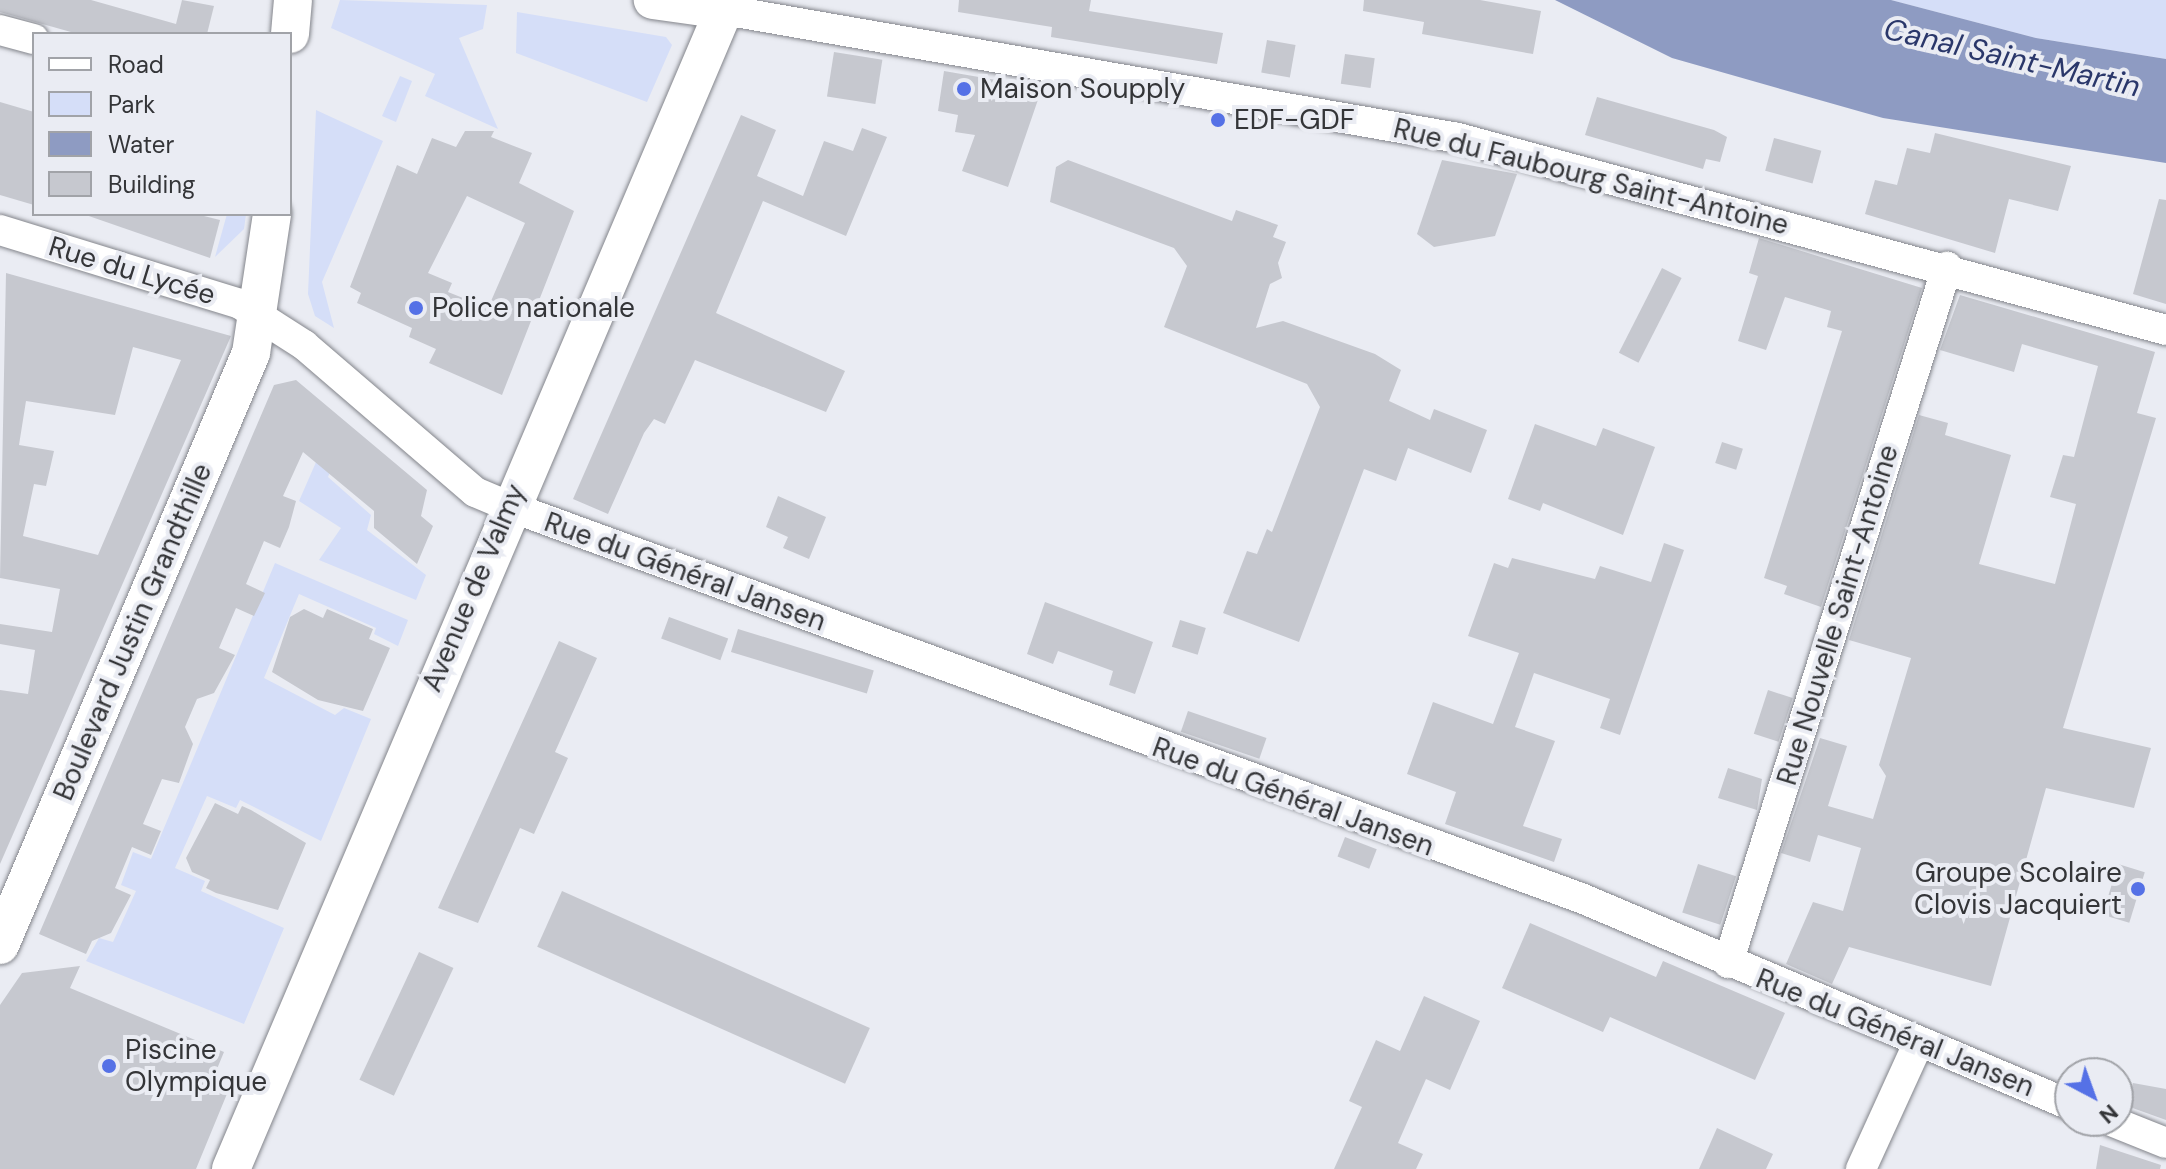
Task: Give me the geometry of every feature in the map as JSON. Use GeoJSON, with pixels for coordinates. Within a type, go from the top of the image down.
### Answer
{"type":"FeatureCollection","features":[{"type":"Feature","properties":{"kind":"main road"},"geometry":{"type":"LineString","coordinates":[[290,32],[293,0]]}},
{"type":"Feature","properties":{"kind":"main road"},"geometry":{"type":"LineString","coordinates":[[653,0],[724,10]]}},
{"type":"Feature","properties":{"kind":"main road","name":"Avenue de Valmy"},"geometry":{"type":"LineString","coordinates":[[231,1169],[508,506],[724,10]]}},
{"type":"Feature","properties":{"kind":"main road","name":"Boulevard Justin Grandthille"},"geometry":{"type":"LineString","coordinates":[[0,945],[262,317],[272,216]]}},
{"type":"Feature","properties":{"kind":"street","name":"Rue du Faubourg Saint-Antoine"},"geometry":{"type":"LineString","coordinates":[[724,10],[1458,138],[1947,267],[2166,330]]}},
{"type":"Feature","properties":{"kind":"street"},"geometry":{"type":"LineString","coordinates":[[0,30],[32,38]]}},
{"type":"Feature","properties":{"kind":"street","name":"Rue du Lycée"},"geometry":{"type":"LineString","coordinates":[[0,230],[262,317]]}},
{"type":"Feature","properties":{"kind":"street","name":"Rue Nouvelle Saint-Antoine"},"geometry":{"type":"LineString","coordinates":[[1728,963],[1947,267]]}},
{"type":"Feature","properties":{"kind":"street","name":"Rue du Général Jansen"},"geometry":{"type":"LineString","coordinates":[[262,317],[475,492],[1581,898],[1918,1044],[2054,1099]]}},
{"type":"Feature","properties":{"kind":"street"},"geometry":{"type":"LineString","coordinates":[[1861,1169],[1918,1044]]}},
{"type":"Feature","properties":{"kind":"street"},"geometry":{"type":"LineString","coordinates":[[2134,1130],[2166,1143]]}},
{"type":"Feature","properties":{"kind":"green space"},"geometry":{"type":"Polygon","coordinates":[[[340,0],[487,5],[483,29],[459,38],[498,129],[425,96],[435,74],[331,28],[340,0]]]}},
{"type":"Feature","properties":{"kind":"green space"},"geometry":{"type":"Polygon","coordinates":[[[1891,0],[2166,0],[2166,59],[2036,38],[1891,0]]]}},
{"type":"Feature","properties":{"kind":"green space"},"geometry":{"type":"Polygon","coordinates":[[[517,12],[666,37],[672,45],[647,102],[516,53],[517,12]]]}},
{"type":"Feature","properties":{"kind":"green space"},"geometry":{"type":"Polygon","coordinates":[[[400,76],[412,81],[396,122],[382,116],[400,76]]]}},
{"type":"Feature","properties":{"kind":"green space"},"geometry":{"type":"Polygon","coordinates":[[[316,110],[383,141],[322,282],[334,328],[315,316],[308,294],[316,110]]]}},
{"type":"Feature","properties":{"kind":"green space"},"geometry":{"type":"Polygon","coordinates":[[[226,216],[246,216],[244,229],[215,257],[226,216]]]}},
{"type":"Feature","properties":{"kind":"green space"},"geometry":{"type":"Polygon","coordinates":[[[320,453],[335,460],[328,477],[371,515],[367,530],[426,575],[416,600],[319,560],[341,528],[299,501],[320,453]]]}},
{"type":"Feature","properties":{"kind":"green space"},"geometry":{"type":"Polygon","coordinates":[[[275,563],[408,620],[398,646],[374,634],[376,628],[299,594],[264,678],[335,715],[344,708],[371,719],[321,841],[240,800],[236,808],[207,796],[175,868],[205,881],[201,891],[284,928],[244,1024],[86,961],[99,938],[113,942],[136,891],[121,885],[133,852],[151,859],[275,563]]]}},
{"type":"Feature","properties":{"kind":"water","name":"Canal Saint-Martin"},"geometry":{"type":"Polygon","coordinates":[[[1555,0],[1891,0],[2036,38],[2166,59],[2166,163],[1883,118],[1672,58],[1555,0]]]}},
{"type":"Feature","properties":{"kind":"building"},"geometry":{"type":"Polygon","coordinates":[[[0,0],[91,0],[176,24],[182,0],[214,6],[208,32],[71,32],[0,12],[0,0]]]}},
{"type":"Feature","properties":{"kind":"building"},"geometry":{"type":"Polygon","coordinates":[[[959,0],[1091,0],[1089,11],[1223,33],[1217,64],[1051,37],[1052,27],[958,12],[959,0]]]}},
{"type":"Feature","properties":{"kind":"building"},"geometry":{"type":"Polygon","coordinates":[[[1364,0],[1480,0],[1541,11],[1533,54],[1422,34],[1424,22],[1363,11],[1364,0]]]}},
{"type":"Feature","properties":{"kind":"building"},"geometry":{"type":"Polygon","coordinates":[[[1267,40],[1296,45],[1290,78],[1261,72],[1267,40]]]}},
{"type":"Feature","properties":{"kind":"building"},"geometry":{"type":"Polygon","coordinates":[[[834,52],[882,60],[875,104],[827,96],[834,52]]]}},
{"type":"Feature","properties":{"kind":"building"},"geometry":{"type":"Polygon","coordinates":[[[1345,54],[1375,58],[1371,88],[1341,84],[1345,54]]]}},
{"type":"Feature","properties":{"kind":"building"},"geometry":{"type":"Polygon","coordinates":[[[944,71],[1042,88],[1008,187],[962,171],[975,135],[955,132],[958,115],[938,111],[944,71]]]}},
{"type":"Feature","properties":{"kind":"building"},"geometry":{"type":"Polygon","coordinates":[[[1597,97],[1714,130],[1727,137],[1720,162],[1706,159],[1703,169],[1585,135],[1597,97]]]}},
{"type":"Feature","properties":{"kind":"building"},"geometry":{"type":"Polygon","coordinates":[[[0,102],[32,111],[32,204],[0,195],[0,102]]]}},
{"type":"Feature","properties":{"kind":"building"},"geometry":{"type":"Polygon","coordinates":[[[741,115],[776,130],[757,176],[803,196],[824,141],[853,151],[862,128],[887,137],[846,236],[763,201],[716,313],[845,371],[826,412],[695,360],[665,424],[654,419],[644,433],[608,514],[573,499],[741,115]]]}},
{"type":"Feature","properties":{"kind":"building"},"geometry":{"type":"Polygon","coordinates":[[[465,131],[494,131],[491,137],[532,153],[519,183],[574,211],[502,395],[429,363],[436,349],[409,337],[412,328],[357,303],[361,293],[350,287],[397,165],[417,174],[432,138],[456,147],[465,131]],[[467,196],[428,273],[452,283],[448,292],[488,308],[525,223],[467,196]]]}},
{"type":"Feature","properties":{"kind":"building"},"geometry":{"type":"Polygon","coordinates":[[[1935,133],[2071,166],[2058,211],[2009,199],[1995,253],[1865,214],[1875,180],[1897,185],[1907,148],[1930,153],[1935,133]]]}},
{"type":"Feature","properties":{"kind":"building"},"geometry":{"type":"Polygon","coordinates":[[[1774,138],[1821,151],[1813,184],[1765,171],[1774,138]]]}},
{"type":"Feature","properties":{"kind":"building"},"geometry":{"type":"Polygon","coordinates":[[[1068,160],[1232,221],[1236,210],[1278,225],[1273,237],[1286,242],[1278,263],[1282,278],[1270,284],[1256,328],[1283,321],[1375,354],[1401,370],[1389,401],[1430,420],[1434,409],[1487,430],[1471,473],[1408,448],[1396,481],[1364,469],[1299,642],[1223,613],[1247,551],[1257,554],[1267,529],[1272,532],[1320,407],[1307,384],[1164,327],[1187,266],[1174,248],[1050,202],[1056,167],[1068,160]]]}},
{"type":"Feature","properties":{"kind":"building"},"geometry":{"type":"Polygon","coordinates":[[[1442,160],[1517,174],[1495,236],[1434,247],[1417,234],[1442,160]]]}},
{"type":"Feature","properties":{"kind":"building"},"geometry":{"type":"Polygon","coordinates":[[[2159,199],[2166,200],[2166,304],[2133,294],[2159,199]]]}},
{"type":"Feature","properties":{"kind":"building"},"geometry":{"type":"Polygon","coordinates":[[[89,216],[204,216],[220,220],[210,258],[89,216]]]}},
{"type":"Feature","properties":{"kind":"building"},"geometry":{"type":"Polygon","coordinates":[[[1759,238],[1922,288],[1821,607],[1784,594],[1787,586],[1764,578],[1842,331],[1827,327],[1831,311],[1785,297],[1766,350],[1738,341],[1758,276],[1749,273],[1759,238]]]}},
{"type":"Feature","properties":{"kind":"building"},"geometry":{"type":"Polygon","coordinates":[[[1662,268],[1682,278],[1638,363],[1619,353],[1662,268]]]}},
{"type":"Feature","properties":{"kind":"building"},"geometry":{"type":"Polygon","coordinates":[[[6,273],[231,336],[0,864],[0,690],[28,694],[35,650],[0,644],[0,624],[52,632],[60,589],[0,578],[6,273]],[[133,347],[115,415],[26,401],[19,445],[54,451],[46,486],[34,484],[23,536],[98,555],[181,360],[133,347]]]}},
{"type":"Feature","properties":{"kind":"building"},"geometry":{"type":"Polygon","coordinates":[[[1960,295],[2155,352],[2137,413],[2156,418],[2063,728],[2151,748],[2134,808],[2046,788],[1991,986],[1849,947],[1832,984],[1786,964],[1813,902],[1843,911],[1861,848],[1818,835],[1810,862],[1781,853],[1820,738],[1847,746],[1828,806],[1873,819],[1886,776],[1879,765],[1911,658],[1849,640],[1919,415],[1948,423],[1945,435],[2011,455],[1979,564],[2055,584],[2076,504],[2050,497],[2063,455],[2074,457],[2098,366],[2022,344],[2014,372],[1940,350],[1960,295]]]}},
{"type":"Feature","properties":{"kind":"building"},"geometry":{"type":"Polygon","coordinates":[[[296,380],[427,490],[421,516],[433,526],[417,564],[374,528],[374,511],[303,452],[283,496],[296,501],[280,548],[264,541],[246,584],[265,593],[254,616],[236,608],[219,648],[235,655],[214,693],[197,699],[185,727],[193,744],[179,783],[162,779],[143,824],[161,831],[151,855],[132,847],[115,888],[131,895],[111,933],[92,941],[86,954],[39,934],[274,385],[296,380]]]}},
{"type":"Feature","properties":{"kind":"building"},"geometry":{"type":"Polygon","coordinates":[[[1535,424],[1596,446],[1603,428],[1655,447],[1623,535],[1543,503],[1540,511],[1508,499],[1535,424]]]}},
{"type":"Feature","properties":{"kind":"building"},"geometry":{"type":"Polygon","coordinates":[[[1722,442],[1743,449],[1736,470],[1715,463],[1722,442]]]}},
{"type":"Feature","properties":{"kind":"building"},"geometry":{"type":"Polygon","coordinates":[[[778,496],[826,517],[809,559],[783,548],[788,537],[766,527],[778,496]]]}},
{"type":"Feature","properties":{"kind":"building"},"geometry":{"type":"Polygon","coordinates":[[[1664,543],[1684,550],[1620,735],[1600,728],[1610,699],[1534,673],[1515,727],[1555,741],[1523,826],[1562,839],[1554,862],[1445,824],[1456,792],[1407,774],[1433,702],[1493,724],[1519,653],[1468,636],[1494,563],[1508,568],[1512,558],[1595,579],[1600,566],[1651,582],[1664,543]]]}},
{"type":"Feature","properties":{"kind":"building"},"geometry":{"type":"Polygon","coordinates":[[[1045,602],[1153,642],[1135,694],[1109,685],[1113,671],[1058,651],[1053,664],[1027,654],[1045,602]]]}},
{"type":"Feature","properties":{"kind":"building"},"geometry":{"type":"Polygon","coordinates":[[[304,609],[323,618],[327,609],[373,629],[369,639],[390,648],[363,711],[318,700],[272,672],[290,617],[304,609]]]}},
{"type":"Feature","properties":{"kind":"building"},"geometry":{"type":"Polygon","coordinates":[[[669,617],[728,639],[720,660],[661,639],[669,617]]]}},
{"type":"Feature","properties":{"kind":"building"},"geometry":{"type":"Polygon","coordinates":[[[1180,620],[1206,628],[1198,655],[1172,647],[1180,620]]]}},
{"type":"Feature","properties":{"kind":"building"},"geometry":{"type":"Polygon","coordinates":[[[738,629],[874,671],[867,693],[731,652],[738,629]]]}},
{"type":"Feature","properties":{"kind":"building"},"geometry":{"type":"Polygon","coordinates":[[[559,641],[597,658],[555,752],[568,758],[534,834],[520,828],[478,923],[438,908],[559,641]]]}},
{"type":"Feature","properties":{"kind":"building"},"geometry":{"type":"Polygon","coordinates":[[[1768,690],[1793,698],[1779,742],[1754,734],[1768,690]]]}},
{"type":"Feature","properties":{"kind":"building"},"geometry":{"type":"Polygon","coordinates":[[[1188,711],[1266,738],[1259,759],[1181,732],[1188,711]]]}},
{"type":"Feature","properties":{"kind":"building"},"geometry":{"type":"Polygon","coordinates":[[[1728,768],[1762,779],[1757,810],[1718,798],[1728,768]]]}},
{"type":"Feature","properties":{"kind":"building"},"geometry":{"type":"Polygon","coordinates":[[[215,803],[238,814],[242,806],[306,843],[278,910],[216,893],[206,888],[210,880],[192,872],[186,858],[215,803]]]}},
{"type":"Feature","properties":{"kind":"building"},"geometry":{"type":"Polygon","coordinates":[[[1345,837],[1377,849],[1369,869],[1337,857],[1345,837]]]}},
{"type":"Feature","properties":{"kind":"building"},"geometry":{"type":"Polygon","coordinates":[[[1698,864],[1736,876],[1720,925],[1682,913],[1698,864]]]}},
{"type":"Feature","properties":{"kind":"building"},"geometry":{"type":"Polygon","coordinates":[[[2118,864],[2145,872],[2129,923],[2103,915],[2118,864]]]}},
{"type":"Feature","properties":{"kind":"building"},"geometry":{"type":"Polygon","coordinates":[[[562,891],[870,1028],[845,1084],[537,947],[562,891]]]}},
{"type":"Feature","properties":{"kind":"building"},"geometry":{"type":"Polygon","coordinates":[[[1530,923],[1656,977],[1663,961],[1785,1013],[1755,1080],[1610,1017],[1603,1032],[1502,988],[1530,923]]]}},
{"type":"Feature","properties":{"kind":"building"},"geometry":{"type":"Polygon","coordinates":[[[419,952],[453,968],[394,1096],[359,1080],[419,952]]]}},
{"type":"Feature","properties":{"kind":"building","name":"Piscine Olympique"},"geometry":{"type":"Polygon","coordinates":[[[80,966],[70,988],[224,1052],[212,1081],[229,1089],[196,1169],[0,1169],[0,1005],[22,973],[80,966]]]}},
{"type":"Feature","properties":{"kind":"building"},"geometry":{"type":"Polygon","coordinates":[[[1424,996],[1480,1021],[1450,1090],[1426,1079],[1398,1143],[1423,1154],[1416,1169],[1334,1169],[1362,1107],[1349,1101],[1376,1040],[1400,1051],[1424,996]]]}},
{"type":"Feature","properties":{"kind":"building"},"geometry":{"type":"Polygon","coordinates":[[[2134,1083],[2166,1089],[2166,1120],[2134,1109],[2134,1083]]]}},
{"type":"Feature","properties":{"kind":"building"},"geometry":{"type":"Polygon","coordinates":[[[1717,1128],[1773,1154],[1766,1169],[1699,1169],[1717,1128]]]}},
{"type":"Feature","properties":{"kind":"building"},"geometry":{"type":"Polygon","coordinates":[[[2100,1145],[2161,1165],[2160,1169],[2096,1169],[2100,1145]]]}},
{"type":"Feature","properties":{"kind":"place","name":"Maison Soupply"},"geometry":{"type":"Point","coordinates":[964,89]}},
{"type":"Feature","properties":{"kind":"place","name":"EDF-GDF"},"geometry":{"type":"Point","coordinates":[1218,120]}},
{"type":"Feature","properties":{"kind":"place","name":"Police nationale"},"geometry":{"type":"Point","coordinates":[416,308]}},
{"type":"Feature","properties":{"kind":"place","name":"Groupe Scolaire Clovis Jacquiert"},"geometry":{"type":"Point","coordinates":[2138,889]}},
{"type":"Feature","properties":{"kind":"place","name":"Piscine Olympique"},"geometry":{"type":"Point","coordinates":[109,1066]}}]}
